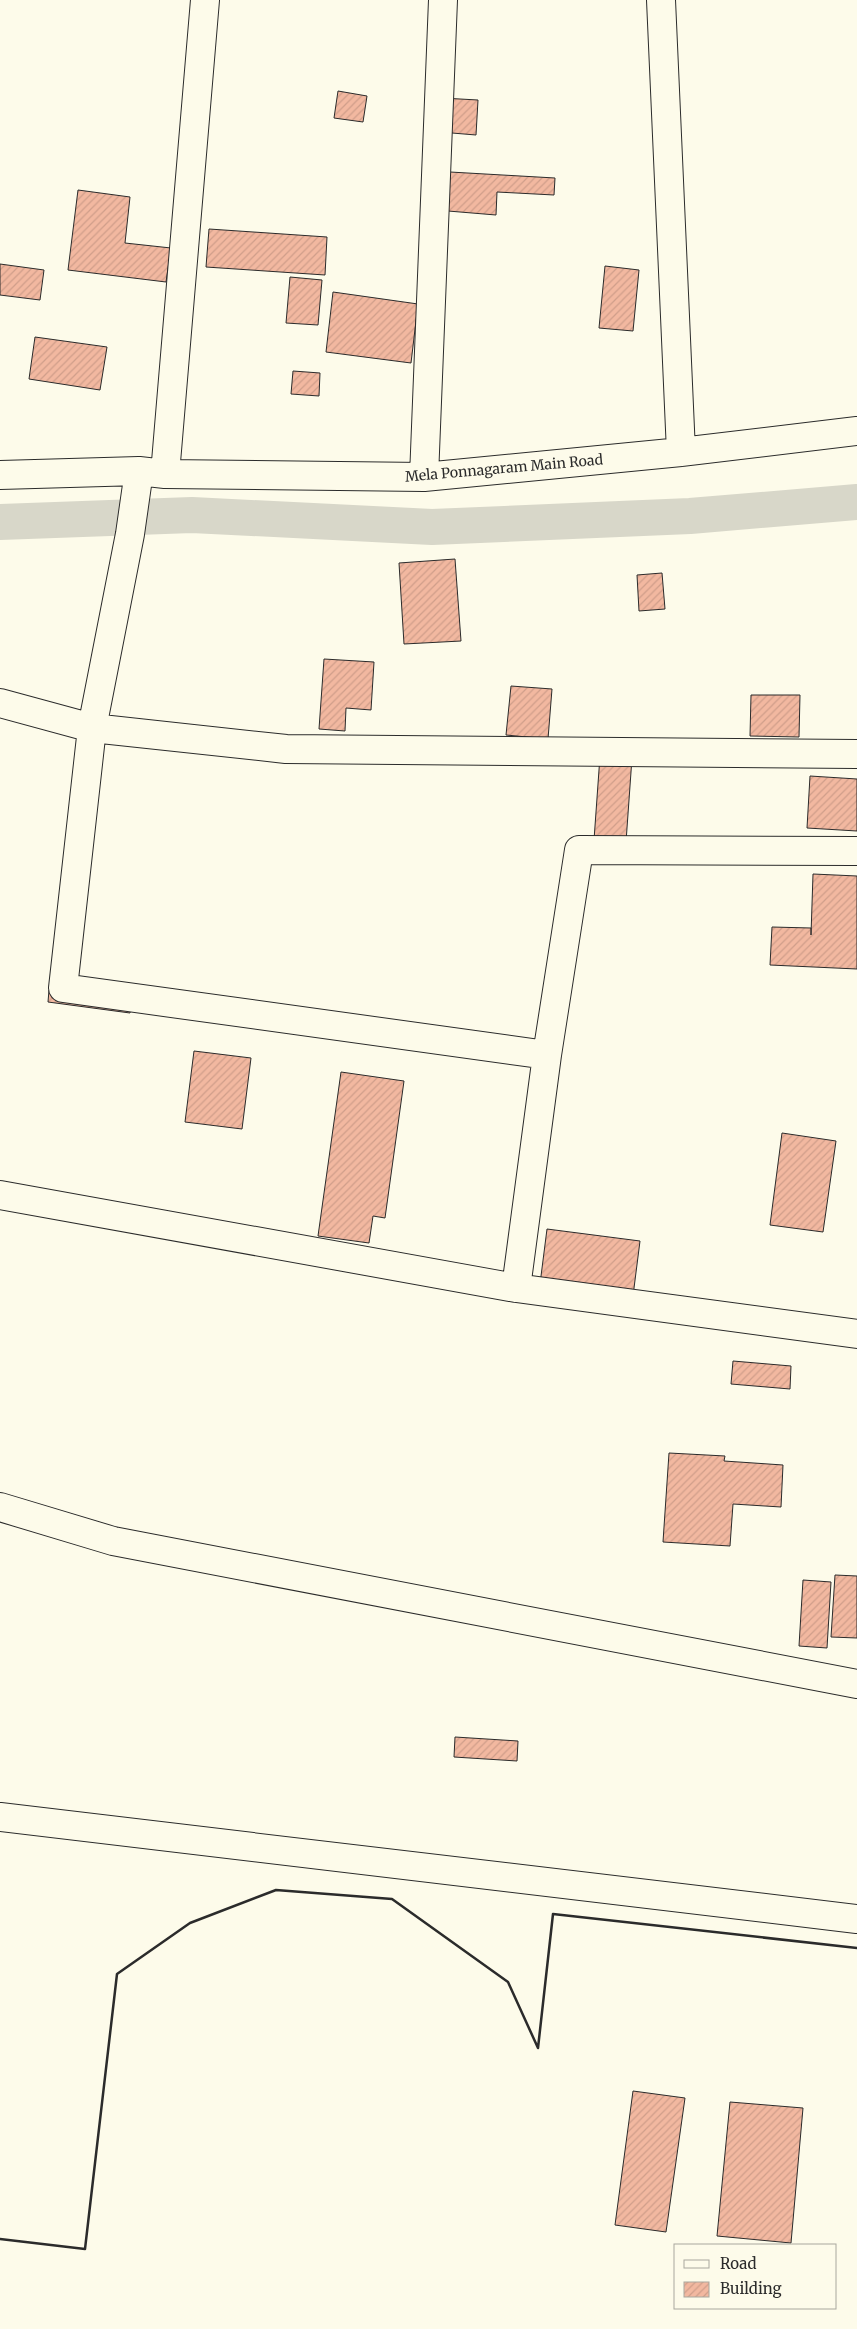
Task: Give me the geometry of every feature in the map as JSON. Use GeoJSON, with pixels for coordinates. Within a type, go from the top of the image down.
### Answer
{"type":"FeatureCollection","features":[{"type":"Feature","properties":{"kind":"street"},"geometry":{"type":"LineString","coordinates":[[166,474],[205,0]]}},
{"type":"Feature","properties":{"kind":"street"},"geometry":{"type":"LineString","coordinates":[[424,477],[442,0]]}},
{"type":"Feature","properties":{"kind":"street"},"geometry":{"type":"LineString","coordinates":[[661,0],[681,452]]}},
{"type":"Feature","properties":{"kind":"street","name":"Mela Ponnagaram Main Road"},"geometry":{"type":"LineString","coordinates":[[0,475],[137,481],[166,474],[424,477],[681,452],[857,431]]}},
{"type":"Feature","properties":{"kind":"street"},"geometry":{"type":"LineString","coordinates":[[137,481],[130,534],[92,728],[63,988],[547,1055]]}},
{"type":"Feature","properties":{"kind":"street"},"geometry":{"type":"LineString","coordinates":[[0,703],[92,728],[286,749],[857,754]]}},
{"type":"Feature","properties":{"kind":"street"},"geometry":{"type":"LineString","coordinates":[[516,1288],[547,1055],[579,850],[857,850]]}},
{"type":"Feature","properties":{"kind":"street"},"geometry":{"type":"LineString","coordinates":[[0,1196],[516,1288],[857,1334]]}},
{"type":"Feature","properties":{"kind":"street"},"geometry":{"type":"LineString","coordinates":[[0,1507],[113,1541],[857,1684]]}},
{"type":"Feature","properties":{"kind":"street"},"geometry":{"type":"LineString","coordinates":[[0,1817],[857,1919]]}},
{"type":"Feature","properties":{"kind":"building"},"geometry":{"type":"Polygon","coordinates":[[[338,91],[367,96],[363,122],[334,118],[338,91]]]}},
{"type":"Feature","properties":{"kind":"building"},"geometry":{"type":"Polygon","coordinates":[[[442,98],[478,100],[476,135],[440,132],[442,98]]]}},
{"type":"Feature","properties":{"kind":"building"},"geometry":{"type":"Polygon","coordinates":[[[450,172],[555,178],[554,195],[497,192],[496,215],[448,211],[450,172]]]}},
{"type":"Feature","properties":{"kind":"building"},"geometry":{"type":"Polygon","coordinates":[[[78,190],[130,197],[125,243],[171,248],[166,282],[68,270],[78,190]]]}},
{"type":"Feature","properties":{"kind":"building"},"geometry":{"type":"Polygon","coordinates":[[[209,229],[327,237],[325,275],[206,267],[209,229]]]}},
{"type":"Feature","properties":{"kind":"building"},"geometry":{"type":"Polygon","coordinates":[[[0,264],[44,270],[40,300],[0,295],[0,264]]]}},
{"type":"Feature","properties":{"kind":"building"},"geometry":{"type":"Polygon","coordinates":[[[605,266],[639,270],[633,331],[599,328],[605,266]]]}},
{"type":"Feature","properties":{"kind":"building"},"geometry":{"type":"Polygon","coordinates":[[[290,277],[322,280],[318,325],[286,323],[290,277]]]}},
{"type":"Feature","properties":{"kind":"building"},"geometry":{"type":"Polygon","coordinates":[[[333,292],[418,304],[411,363],[326,352],[333,292]]]}},
{"type":"Feature","properties":{"kind":"building"},"geometry":{"type":"Polygon","coordinates":[[[35,337],[107,347],[100,390],[29,379],[35,337]]]}},
{"type":"Feature","properties":{"kind":"building"},"geometry":{"type":"Polygon","coordinates":[[[293,371],[320,373],[319,396],[291,394],[293,371]]]}},
{"type":"Feature","properties":{"kind":"building"},"geometry":{"type":"Polygon","coordinates":[[[455,559],[461,641],[404,644],[399,563],[455,559]]]}},
{"type":"Feature","properties":{"kind":"building"},"geometry":{"type":"Polygon","coordinates":[[[662,573],[665,609],[639,611],[637,575],[662,573]]]}},
{"type":"Feature","properties":{"kind":"building"},"geometry":{"type":"Polygon","coordinates":[[[324,659],[374,662],[371,710],[346,708],[345,731],[319,729],[324,659]]]}},
{"type":"Feature","properties":{"kind":"building"},"geometry":{"type":"Polygon","coordinates":[[[511,686],[552,689],[548,739],[506,735],[511,686]]]}},
{"type":"Feature","properties":{"kind":"building"},"geometry":{"type":"Polygon","coordinates":[[[751,695],[800,695],[799,737],[750,736],[751,695]]]}},
{"type":"Feature","properties":{"kind":"building"},"geometry":{"type":"Polygon","coordinates":[[[600,756],[632,758],[626,842],[594,840],[600,756]]]}},
{"type":"Feature","properties":{"kind":"building"},"geometry":{"type":"Polygon","coordinates":[[[810,776],[857,779],[857,831],[807,828],[810,776]]]}},
{"type":"Feature","properties":{"kind":"building"},"geometry":{"type":"Polygon","coordinates":[[[813,874],[857,876],[857,969],[770,965],[772,927],[811,928],[811,935],[813,874]]]}},
{"type":"Feature","properties":{"kind":"building"},"geometry":{"type":"Polygon","coordinates":[[[49,990],[132,1001],[130,1013],[48,1002],[49,990]]]}},
{"type":"Feature","properties":{"kind":"building"},"geometry":{"type":"Polygon","coordinates":[[[194,1051],[251,1058],[242,1129],[185,1122],[194,1051]]]}},
{"type":"Feature","properties":{"kind":"building"},"geometry":{"type":"Polygon","coordinates":[[[341,1072],[404,1081],[385,1218],[373,1216],[369,1243],[318,1236],[341,1072]]]}},
{"type":"Feature","properties":{"kind":"building"},"geometry":{"type":"Polygon","coordinates":[[[782,1133],[836,1141],[823,1232],[770,1225],[782,1133]]]}},
{"type":"Feature","properties":{"kind":"building"},"geometry":{"type":"Polygon","coordinates":[[[547,1229],[640,1241],[633,1296],[540,1284],[547,1229]]]}},
{"type":"Feature","properties":{"kind":"building"},"geometry":{"type":"Polygon","coordinates":[[[733,1361],[791,1366],[790,1389],[731,1384],[733,1361]]]}},
{"type":"Feature","properties":{"kind":"building"},"geometry":{"type":"Polygon","coordinates":[[[669,1453],[725,1456],[724,1461],[783,1465],[781,1507],[733,1504],[730,1546],[663,1542],[669,1453]]]}},
{"type":"Feature","properties":{"kind":"building"},"geometry":{"type":"Polygon","coordinates":[[[835,1575],[857,1576],[857,1638],[831,1637],[835,1575]]]}},
{"type":"Feature","properties":{"kind":"building"},"geometry":{"type":"Polygon","coordinates":[[[803,1580],[831,1582],[827,1648],[799,1646],[803,1580]]]}},
{"type":"Feature","properties":{"kind":"building"},"geometry":{"type":"Polygon","coordinates":[[[455,1737],[518,1741],[517,1761],[454,1757],[455,1737]]]}},
{"type":"Feature","properties":{"kind":"building"},"geometry":{"type":"Polygon","coordinates":[[[633,2091],[685,2098],[666,2232],[615,2225],[633,2091]]]}},
{"type":"Feature","properties":{"kind":"building"},"geometry":{"type":"Polygon","coordinates":[[[730,2102],[803,2108],[791,2243],[717,2236],[730,2102]]]}},
{"type":"Feature","properties":{"kind":"waterway"},"geometry":{"type":"LineString","coordinates":[[0,522],[192,515],[432,527],[690,516],[857,502]]}},
{"type":"Feature","properties":{"kind":"wall"},"geometry":{"type":"LineString","coordinates":[[0,2239],[85,2249],[117,1974],[190,1923],[276,1890],[392,1899],[508,1982],[538,2048],[553,1914],[857,1948]]}}]}
